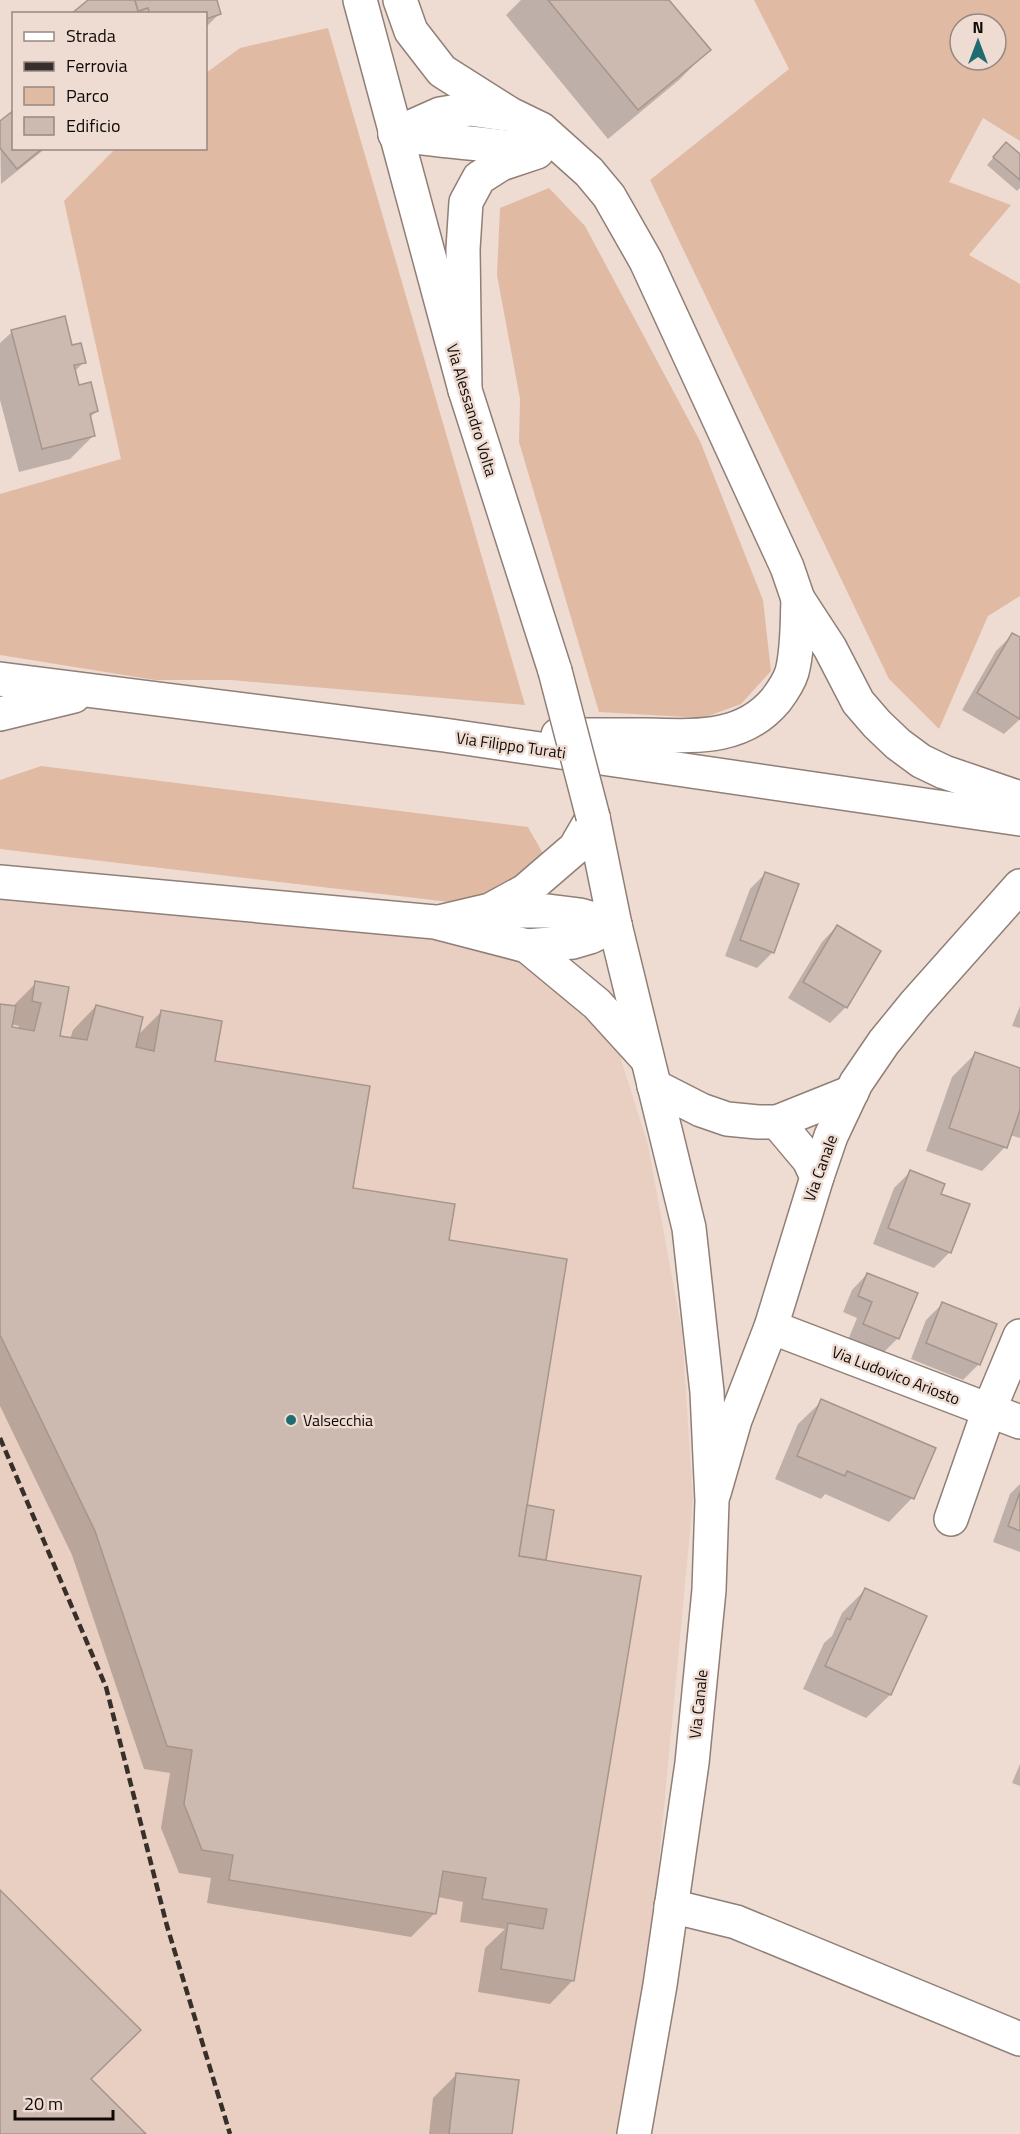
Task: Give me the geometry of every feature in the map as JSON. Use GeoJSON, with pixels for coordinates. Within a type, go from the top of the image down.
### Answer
{"type":"FeatureCollection","features":[{"type":"Feature","properties":{"kind":"main road","name":"Via Alessandro Volta"},"geometry":{"type":"LineString","coordinates":[[360,0],[465,390],[555,671],[593,817]]}},
{"type":"Feature","properties":{"kind":"main road"},"geometry":{"type":"LineString","coordinates":[[400,0],[411,31],[442,71],[510,114],[541,129],[589,171],[609,196],[646,261],[787,567],[798,599],[830,648],[858,702],[898,744],[921,760],[945,772],[1020,798]]}},
{"type":"Feature","properties":{"kind":"main road"},"geometry":{"type":"LineString","coordinates":[[395,134],[440,114],[470,109],[510,114]]}},
{"type":"Feature","properties":{"kind":"main road"},"geometry":{"type":"LineString","coordinates":[[395,134],[537,152],[589,171]]}},
{"type":"Feature","properties":{"kind":"main road"},"geometry":{"type":"LineString","coordinates":[[465,390],[463,249],[466,202],[479,178],[501,164],[537,152]]}},
{"type":"Feature","properties":{"kind":"main road"},"geometry":{"type":"LineString","coordinates":[[482,741],[549,735],[699,736],[725,732],[754,721],[771,706],[782,692],[791,674],[796,651],[798,599]]}},
{"type":"Feature","properties":{"kind":"main road","name":"Via Filippo Turati"},"geometry":{"type":"LineString","coordinates":[[0,679],[482,741],[1020,819]]}},
{"type":"Feature","properties":{"kind":"main road"},"geometry":{"type":"LineString","coordinates":[[0,714],[94,691]]}},
{"type":"Feature","properties":{"kind":"main road"},"geometry":{"type":"LineString","coordinates":[[490,910],[525,891],[575,848],[593,817]]}},
{"type":"Feature","properties":{"kind":"main road","name":"Via Canale"},"geometry":{"type":"LineString","coordinates":[[593,817],[615,925],[689,1228],[707,1392],[712,1501],[709,1590],[692,1763],[654,2018],[634,2134]]}},
{"type":"Feature","properties":{"kind":"main road"},"geometry":{"type":"LineString","coordinates":[[0,882],[435,922],[527,946],[573,942],[615,925]]}},
{"type":"Feature","properties":{"kind":"main road","name":"Via Canale"},"geometry":{"type":"LineString","coordinates":[[712,1501],[735,1420],[771,1327],[831,1136],[852,1092],[884,1041],[1011,896]]}},
{"type":"Feature","properties":{"kind":"main road"},"geometry":{"type":"LineString","coordinates":[[435,922],[490,910],[548,911],[580,915],[615,925]]}},
{"type":"Feature","properties":{"kind":"main road"},"geometry":{"type":"LineString","coordinates":[[527,946],[597,1004],[650,1072],[701,1110],[727,1119],[777,1122],[852,1092]]}},
{"type":"Feature","properties":{"kind":"main road"},"geometry":{"type":"LineString","coordinates":[[777,1122],[809,1160],[817,1177]]}},
{"type":"Feature","properties":{"kind":"main road","name":"Via Ludovico Ariosto"},"geometry":{"type":"LineString","coordinates":[[771,1327],[1020,1422]]}},
{"type":"Feature","properties":{"kind":"main road"},"geometry":{"type":"LineString","coordinates":[[951,1519],[989,1410],[1020,1336]]}},
{"type":"Feature","properties":{"kind":"main road"},"geometry":{"type":"LineString","coordinates":[[671,1906],[736,1922],[1020,2039]]}},
{"type":"Feature","properties":{"kind":"shaded area"},"geometry":{"type":"Polygon","coordinates":[[[0,898],[434,938],[525,961],[579,1006],[619,1053],[648,1145],[682,1332],[693,1500],[655,1903],[624,2114],[619,2134],[0,2134],[0,898]]]}},
{"type":"Feature","properties":{"kind":"green space"},"geometry":{"type":"Polygon","coordinates":[[[754,0],[1020,0],[1020,141],[983,118],[949,182],[1011,205],[969,255],[1020,284],[1020,596],[988,616],[939,729],[889,679],[650,180],[789,69],[754,0]]]}},
{"type":"Feature","properties":{"kind":"green space"},"geometry":{"type":"Polygon","coordinates":[[[328,28],[525,705],[231,680],[155,680],[0,655],[0,494],[121,459],[64,201],[114,150],[207,150],[207,72],[240,48],[328,28]]]}},
{"type":"Feature","properties":{"kind":"green space"},"geometry":{"type":"Polygon","coordinates":[[[549,188],[585,226],[700,441],[763,600],[771,671],[741,704],[703,718],[599,712],[519,442],[520,399],[497,275],[500,208],[549,188]]]}},
{"type":"Feature","properties":{"kind":"green space"},"geometry":{"type":"Polygon","coordinates":[[[41,766],[528,827],[546,859],[506,886],[458,903],[0,849],[0,780],[41,766]]]}},
{"type":"Feature","properties":{"kind":"building"},"geometry":{"type":"Polygon","coordinates":[[[88,0],[135,0],[138,11],[148,8],[149,12],[73,12],[88,0]]]}},
{"type":"Feature","properties":{"kind":"building"},"geometry":{"type":"Polygon","coordinates":[[[135,0],[217,0],[221,14],[207,19],[207,12],[149,12],[148,8],[138,11],[135,0]]]}},
{"type":"Feature","properties":{"kind":"building"},"geometry":{"type":"Polygon","coordinates":[[[548,0],[669,0],[711,50],[638,110],[548,0]]]}},
{"type":"Feature","properties":{"kind":"building"},"geometry":{"type":"Polygon","coordinates":[[[12,112],[12,150],[41,150],[17,169],[0,148],[0,121],[12,112]]]}},
{"type":"Feature","properties":{"kind":"building"},"geometry":{"type":"Polygon","coordinates":[[[1006,142],[1020,154],[1020,180],[993,157],[1006,142]]]}},
{"type":"Feature","properties":{"kind":"building"},"geometry":{"type":"Polygon","coordinates":[[[65,316],[72,345],[81,343],[86,363],[74,365],[79,385],[91,382],[98,411],[90,414],[95,436],[42,449],[11,330],[65,316]]]}},
{"type":"Feature","properties":{"kind":"building"},"geometry":{"type":"Polygon","coordinates":[[[1012,633],[1020,637],[1020,719],[977,693],[1012,633]]]}},
{"type":"Feature","properties":{"kind":"building"},"geometry":{"type":"Polygon","coordinates":[[[765,872],[799,884],[774,953],[740,940],[765,872]]]}},
{"type":"Feature","properties":{"kind":"building"},"geometry":{"type":"Polygon","coordinates":[[[837,925],[881,951],[847,1008],[803,982],[837,925]]]}},
{"type":"Feature","properties":{"kind":"building","name":"Valsecchia"},"geometry":{"type":"Polygon","coordinates":[[[35,981],[69,987],[60,1036],[87,1040],[96,1005],[143,1017],[136,1047],[154,1051],[161,1010],[222,1021],[215,1061],[370,1086],[353,1188],[455,1204],[449,1240],[567,1259],[519,1556],[641,1576],[574,1981],[501,1969],[508,1923],[543,1929],[547,1909],[482,1899],[486,1878],[443,1871],[436,1914],[229,1880],[233,1855],[202,1850],[184,1804],[192,1750],[167,1746],[95,1531],[0,1335],[0,1004],[16,1006],[12,1027],[34,1031],[41,1003],[32,1001],[35,981]]]}},
{"type":"Feature","properties":{"kind":"building"},"geometry":{"type":"Polygon","coordinates":[[[975,1052],[1020,1068],[1020,1110],[1007,1148],[949,1128],[975,1052]]]}},
{"type":"Feature","properties":{"kind":"building"},"geometry":{"type":"Polygon","coordinates":[[[910,1170],[945,1184],[941,1194],[970,1204],[951,1253],[888,1228],[910,1170]]]}},
{"type":"Feature","properties":{"kind":"building"},"geometry":{"type":"Polygon","coordinates":[[[867,1273],[918,1293],[899,1339],[863,1324],[872,1302],[858,1296],[867,1273]]]}},
{"type":"Feature","properties":{"kind":"building"},"geometry":{"type":"Polygon","coordinates":[[[942,1302],[997,1324],[980,1365],[926,1343],[942,1302]]]}},
{"type":"Feature","properties":{"kind":"building"},"geometry":{"type":"Polygon","coordinates":[[[821,1399],[936,1448],[914,1499],[847,1471],[845,1476],[797,1456],[821,1399]]]}},
{"type":"Feature","properties":{"kind":"building"},"geometry":{"type":"Polygon","coordinates":[[[1020,1492],[1020,1531],[1008,1526],[1020,1492]]]}},
{"type":"Feature","properties":{"kind":"building"},"geometry":{"type":"Polygon","coordinates":[[[527,1505],[554,1510],[546,1560],[519,1556],[527,1505]]]}},
{"type":"Feature","properties":{"kind":"building"},"geometry":{"type":"Polygon","coordinates":[[[865,1588],[927,1616],[891,1695],[825,1666],[847,1618],[850,1620],[865,1588]]]}},
{"type":"Feature","properties":{"kind":"building"},"geometry":{"type":"Polygon","coordinates":[[[0,1890],[141,2030],[91,2079],[146,2134],[0,2134],[0,1890]]]}},
{"type":"Feature","properties":{"kind":"building"},"geometry":{"type":"Polygon","coordinates":[[[456,2073],[519,2080],[512,2134],[449,2134],[456,2073]]]}},
{"type":"Feature","properties":{"kind":"railway"},"geometry":{"type":"LineString","coordinates":[[0,1438],[106,1687],[167,1926],[230,2134]]}},
{"type":"Feature","properties":{"kind":"place","name":"Valsecchia"},"geometry":{"type":"Point","coordinates":[291,1420]}}]}
